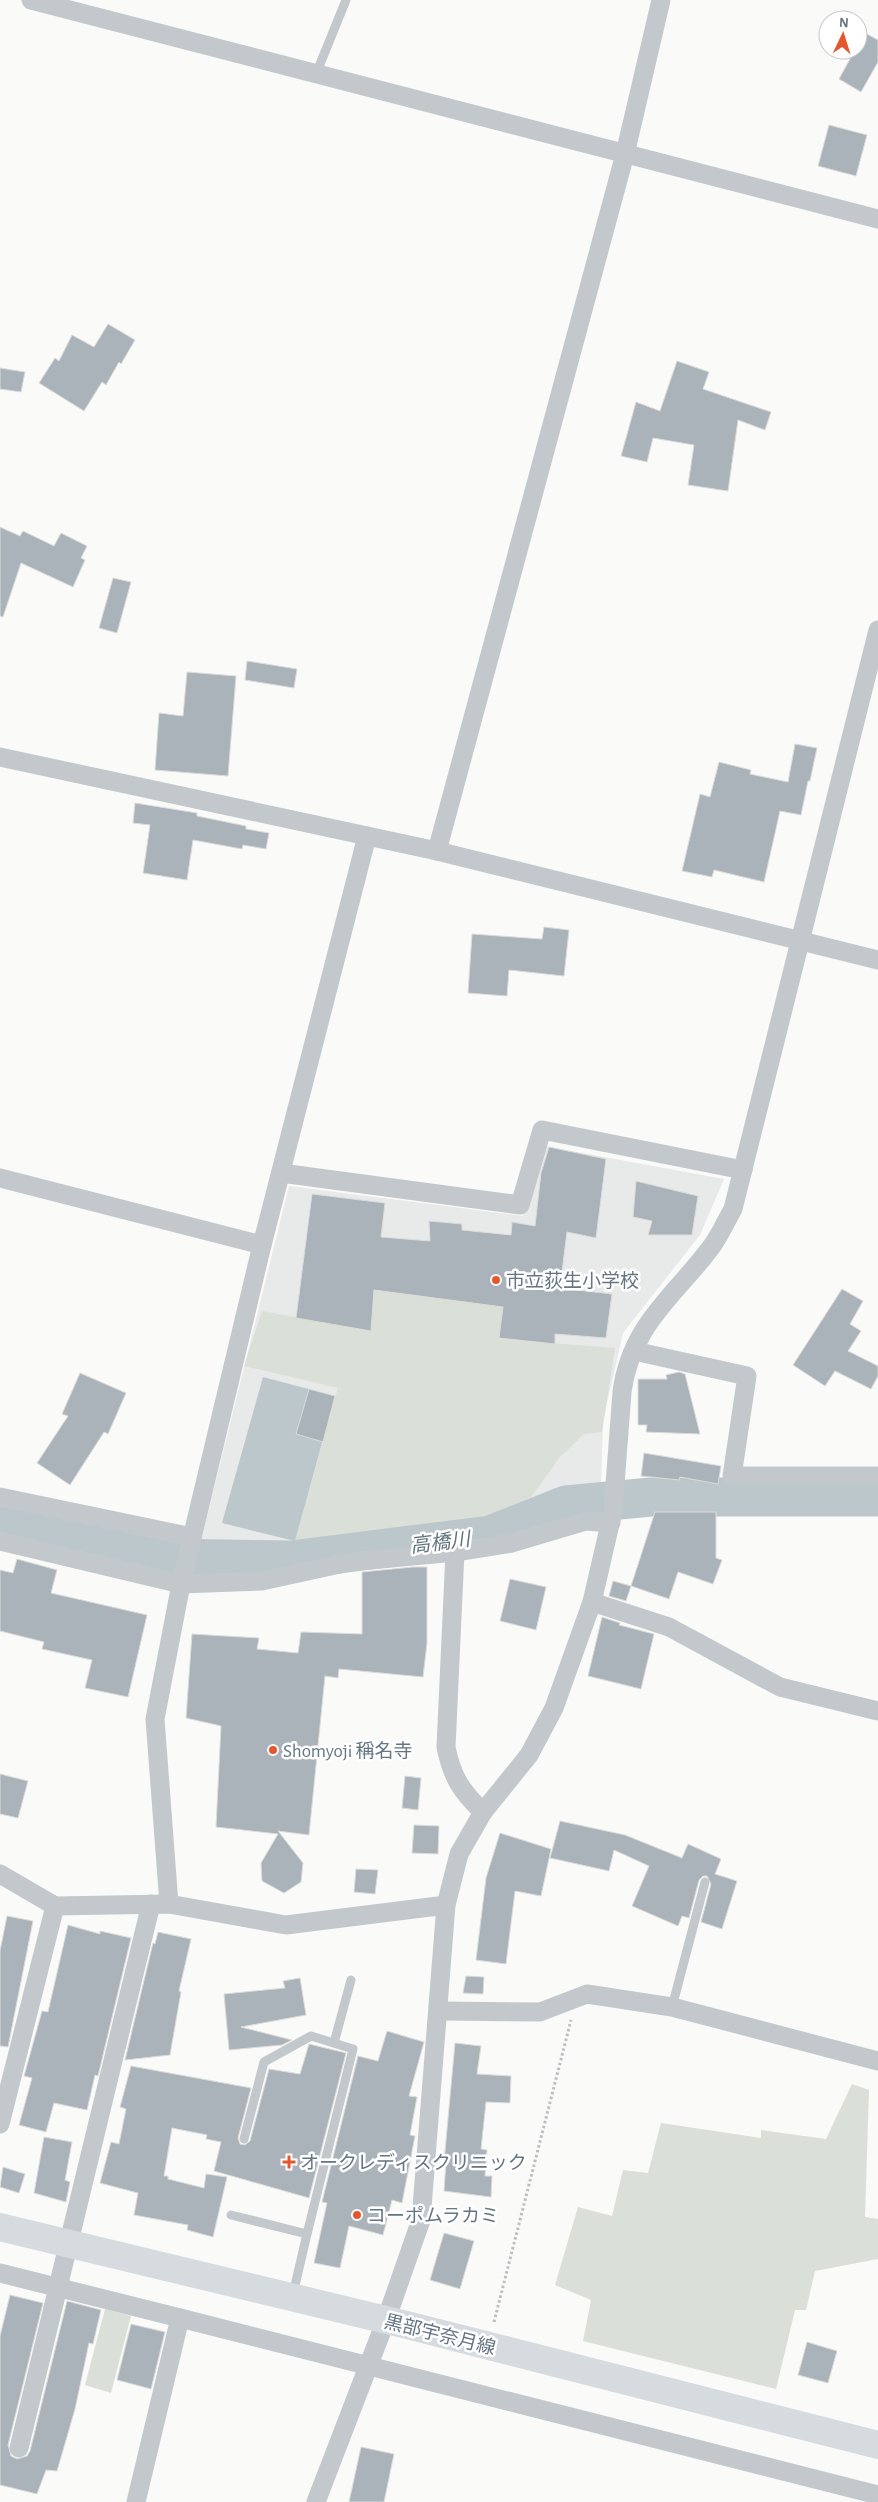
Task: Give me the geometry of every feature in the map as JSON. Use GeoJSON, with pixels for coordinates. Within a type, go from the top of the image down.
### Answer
{"type":"FeatureCollection","features":[{"type":"Feature","properties":{"kind":"main road","name":"黒部宇奈月線"},"geometry":{"type":"LineString","coordinates":[[0,2227],[386,2320],[878,2445]]}},
{"type":"Feature","properties":{"kind":"street"},"geometry":{"type":"LineString","coordinates":[[31,0],[878,218]]}},
{"type":"Feature","properties":{"kind":"street"},"geometry":{"type":"LineString","coordinates":[[436,851],[625,154],[661,0]]}},
{"type":"Feature","properties":{"kind":"street"},"geometry":{"type":"LineString","coordinates":[[316,2502],[386,2320],[421,2220],[446,1905],[459,1854],[483,1812],[530,1755],[550,1716],[592,1602],[611,1523],[624,1375],[634,1351],[648,1321],[712,1245],[733,1209],[878,630]]}},
{"type":"Feature","properties":{"kind":"street"},"geometry":{"type":"LineString","coordinates":[[0,756],[436,851],[878,960]]}},
{"type":"Feature","properties":{"kind":"street"},"geometry":{"type":"LineString","coordinates":[[19,2448],[70,2244],[160,1904],[155,1719],[181,1584],[262,1245],[367,836]]}},
{"type":"Feature","properties":{"kind":"street"},"geometry":{"type":"LineString","coordinates":[[281,1173],[520,1205],[542,1130],[743,1170]]}},
{"type":"Feature","properties":{"kind":"street"},"geometry":{"type":"LineString","coordinates":[[0,1178],[262,1245]]}},
{"type":"Feature","properties":{"kind":"street"},"geometry":{"type":"LineString","coordinates":[[634,1351],[747,1376],[732,1476],[878,1476]]}},
{"type":"Feature","properties":{"kind":"street"},"geometry":{"type":"LineString","coordinates":[[0,1497],[192,1537]]}},
{"type":"Feature","properties":{"kind":"street"},"geometry":{"type":"LineString","coordinates":[[0,1541],[181,1584],[262,1581],[349,1562],[455,1552],[512,1543],[586,1521],[611,1523]]}},
{"type":"Feature","properties":{"kind":"street"},"geometry":{"type":"LineString","coordinates":[[455,1552],[446,1747],[451,1771],[468,1798],[483,1812]]}},
{"type":"Feature","properties":{"kind":"street"},"geometry":{"type":"LineString","coordinates":[[592,1602],[669,1627],[780,1687],[878,1711]]}},
{"type":"Feature","properties":{"kind":"street"},"geometry":{"type":"LineString","coordinates":[[0,1874],[55,1906],[160,1904],[286,1925],[446,1905]]}},
{"type":"Feature","properties":{"kind":"street"},"geometry":{"type":"LineString","coordinates":[[0,2124],[55,1906]]}},
{"type":"Feature","properties":{"kind":"street"},"geometry":{"type":"LineString","coordinates":[[438,2010],[540,2012],[587,1994],[672,2007],[878,2061]]}},
{"type":"Feature","properties":{"kind":"street"},"geometry":{"type":"LineString","coordinates":[[0,2273],[369,2364],[878,2495]]}},
{"type":"Feature","properties":{"kind":"street"},"geometry":{"type":"LineString","coordinates":[[136,2502],[180,2318]]}},
{"type":"Feature","properties":{"kind":"lane"},"geometry":{"type":"LineString","coordinates":[[316,74],[346,0]]}},
{"type":"Feature","properties":{"kind":"lane"},"geometry":{"type":"LineString","coordinates":[[672,2007],[705,1882]]}},
{"type":"Feature","properties":{"kind":"lane"},"geometry":{"type":"LineString","coordinates":[[334,2043],[350,1980]]}},
{"type":"Feature","properties":{"kind":"lane"},"geometry":{"type":"LineString","coordinates":[[244,2139],[264,2062],[311,2036],[353,2048],[292,2297]]}},
{"type":"Feature","properties":{"kind":"lane"},"geometry":{"type":"LineString","coordinates":[[232,2215],[307,2234]]}},
{"type":"Feature","properties":{"kind":"path"},"geometry":{"type":"LineString","coordinates":[[488,2346],[576,1998]]}},
{"type":"Feature","properties":{"kind":"shaded area"},"geometry":{"type":"Polygon","coordinates":[[[544,1146],[724,1179],[700,1235],[623,1333],[603,1421],[601,1489],[576,1491],[508,1515],[279,1546],[200,1545],[289,1186],[523,1216],[544,1146]]]}},
{"type":"Feature","properties":{"kind":"shaded area"},"geometry":{"type":"Polygon","coordinates":[[[374,1290],[503,1307],[499,1339],[615,1348],[602,1432],[584,1434],[560,1457],[531,1497],[498,1514],[295,1541],[338,1388],[244,1366],[262,1311],[370,1331],[374,1290]]]}},
{"type":"Feature","properties":{"kind":"shaded area"},"geometry":{"type":"Polygon","coordinates":[[[263,1377],[335,1396],[295,1541],[222,1523],[263,1377]]]}},
{"type":"Feature","properties":{"kind":"shaded area"},"geometry":{"type":"Polygon","coordinates":[[[852,2084],[869,2090],[865,2217],[878,2219],[878,2259],[815,2271],[806,2310],[795,2310],[776,2389],[583,2341],[591,2300],[555,2285],[578,2207],[612,2216],[623,2170],[648,2173],[661,2123],[761,2138],[761,2130],[826,2139],[852,2084]]]}},
{"type":"Feature","properties":{"kind":"shaded area"},"geometry":{"type":"Polygon","coordinates":[[[105,2309],[131,2316],[111,2393],[85,2385],[105,2309]]]}},
{"type":"Feature","properties":{"kind":"building"},"geometry":{"type":"Polygon","coordinates":[[[868,35],[878,40],[878,62],[861,92],[839,79],[849,60],[868,60],[868,35]]]}},
{"type":"Feature","properties":{"kind":"building"},"geometry":{"type":"Polygon","coordinates":[[[829,125],[867,135],[856,176],[818,166],[829,125]]]}},
{"type":"Feature","properties":{"kind":"building"},"geometry":{"type":"Polygon","coordinates":[[[108,324],[135,340],[121,364],[119,362],[106,385],[102,382],[84,411],[39,383],[55,358],[59,361],[72,335],[94,347],[108,324]]]}},
{"type":"Feature","properties":{"kind":"building"},"geometry":{"type":"Polygon","coordinates":[[[677,361],[709,372],[703,389],[771,412],[765,430],[738,420],[728,491],[688,485],[694,445],[653,438],[647,462],[621,456],[636,402],[660,411],[677,361]]]}},
{"type":"Feature","properties":{"kind":"building"},"geometry":{"type":"Polygon","coordinates":[[[0,368],[25,372],[21,392],[0,389],[0,368]]]}},
{"type":"Feature","properties":{"kind":"building"},"geometry":{"type":"Polygon","coordinates":[[[0,527],[20,536],[23,531],[54,546],[61,533],[87,546],[81,558],[85,560],[73,587],[21,563],[3,617],[0,616],[0,527]]]}},
{"type":"Feature","properties":{"kind":"building"},"geometry":{"type":"Polygon","coordinates":[[[113,578],[131,582],[117,633],[99,628],[113,578]]]}},
{"type":"Feature","properties":{"kind":"building"},"geometry":{"type":"Polygon","coordinates":[[[247,661],[297,669],[294,688],[245,680],[247,661]]]}},
{"type":"Feature","properties":{"kind":"building"},"geometry":{"type":"Polygon","coordinates":[[[187,672],[236,676],[228,776],[155,770],[159,713],[183,716],[187,672]]]}},
{"type":"Feature","properties":{"kind":"building"},"geometry":{"type":"Polygon","coordinates":[[[795,744],[817,748],[810,781],[808,781],[801,815],[780,811],[764,882],[714,870],[712,877],[682,871],[700,794],[710,797],[719,762],[751,770],[750,774],[788,782],[795,744]]]}},
{"type":"Feature","properties":{"kind":"building"},"geometry":{"type":"Polygon","coordinates":[[[135,803],[197,813],[197,816],[246,826],[246,829],[269,833],[266,849],[243,845],[242,849],[193,840],[187,880],[143,873],[150,825],[133,823],[135,803]]]}},
{"type":"Feature","properties":{"kind":"building"},"geometry":{"type":"Polygon","coordinates":[[[544,927],[569,930],[564,976],[509,970],[507,996],[468,993],[472,934],[542,939],[544,927]]]}},
{"type":"Feature","properties":{"kind":"building"},"geometry":{"type":"Polygon","coordinates":[[[549,1147],[606,1159],[596,1238],[567,1232],[560,1288],[612,1294],[606,1338],[555,1334],[555,1344],[499,1338],[503,1307],[374,1290],[371,1331],[296,1318],[312,1194],[385,1203],[381,1237],[430,1241],[429,1221],[462,1224],[462,1230],[511,1235],[512,1222],[535,1226],[541,1173],[549,1147]]]}},
{"type":"Feature","properties":{"kind":"building"},"geometry":{"type":"Polygon","coordinates":[[[636,1181],[698,1196],[692,1235],[648,1235],[652,1221],[633,1217],[636,1181]]]}},
{"type":"Feature","properties":{"kind":"building"},"geometry":{"type":"Polygon","coordinates":[[[842,1289],[863,1301],[850,1324],[861,1331],[848,1351],[878,1366],[878,1376],[871,1389],[835,1371],[825,1386],[793,1365],[842,1289]]]}},
{"type":"Feature","properties":{"kind":"building"},"geometry":{"type":"Polygon","coordinates":[[[679,1372],[685,1374],[700,1434],[646,1432],[647,1425],[638,1425],[638,1379],[667,1379],[666,1375],[679,1372]]]}},
{"type":"Feature","properties":{"kind":"building"},"geometry":{"type":"Polygon","coordinates":[[[80,1373],[126,1393],[108,1434],[104,1432],[70,1485],[37,1463],[68,1416],[62,1414],[80,1373]]]}},
{"type":"Feature","properties":{"kind":"building"},"geometry":{"type":"Polygon","coordinates":[[[309,1389],[335,1396],[323,1442],[296,1434],[309,1389]]]}},
{"type":"Feature","properties":{"kind":"building"},"geometry":{"type":"Polygon","coordinates":[[[644,1453],[721,1466],[718,1484],[680,1477],[679,1480],[641,1476],[644,1453]]]}},
{"type":"Feature","properties":{"kind":"building"},"geometry":{"type":"Polygon","coordinates":[[[655,1512],[716,1512],[716,1558],[722,1560],[713,1584],[678,1572],[669,1599],[631,1586],[655,1512]]]}},
{"type":"Feature","properties":{"kind":"building"},"geometry":{"type":"Polygon","coordinates":[[[17,1559],[57,1570],[51,1593],[147,1615],[128,1697],[85,1688],[92,1660],[42,1649],[44,1642],[0,1631],[0,1570],[13,1573],[17,1559]]]}},
{"type":"Feature","properties":{"kind":"building"},"geometry":{"type":"Polygon","coordinates":[[[427,1567],[427,1643],[423,1677],[339,1669],[338,1678],[325,1676],[309,1835],[278,1831],[303,1863],[301,1882],[284,1893],[262,1881],[261,1863],[278,1834],[216,1827],[221,1726],[186,1718],[192,1634],[259,1638],[257,1649],[298,1653],[301,1632],[362,1634],[362,1572],[427,1567]]]}},
{"type":"Feature","properties":{"kind":"building"},"geometry":{"type":"Polygon","coordinates":[[[510,1579],[546,1587],[536,1630],[500,1621],[510,1579]]]}},
{"type":"Feature","properties":{"kind":"building"},"geometry":{"type":"Polygon","coordinates":[[[613,1581],[631,1586],[626,1601],[609,1596],[613,1581]]]}},
{"type":"Feature","properties":{"kind":"building"},"geometry":{"type":"Polygon","coordinates":[[[602,1617],[620,1623],[619,1625],[654,1634],[641,1689],[588,1676],[602,1617]]]}},
{"type":"Feature","properties":{"kind":"building"},"geometry":{"type":"Polygon","coordinates":[[[0,1774],[28,1781],[18,1818],[0,1814],[0,1774]]]}},
{"type":"Feature","properties":{"kind":"building"},"geometry":{"type":"Polygon","coordinates":[[[405,1776],[421,1778],[418,1810],[402,1808],[405,1776]]]}},
{"type":"Feature","properties":{"kind":"building"},"geometry":{"type":"Polygon","coordinates":[[[560,1821],[625,1835],[682,1858],[688,1844],[721,1859],[715,1874],[737,1881],[722,1929],[701,1922],[711,1884],[707,1876],[703,1876],[699,1880],[689,1918],[682,1916],[678,1926],[632,1906],[649,1866],[614,1850],[609,1871],[550,1858],[560,1821]]]}},
{"type":"Feature","properties":{"kind":"building"},"geometry":{"type":"Polygon","coordinates":[[[414,1825],[439,1826],[438,1854],[412,1853],[414,1825]]]}},
{"type":"Feature","properties":{"kind":"building"},"geometry":{"type":"Polygon","coordinates":[[[500,1833],[551,1849],[541,1896],[515,1891],[506,1964],[476,1960],[486,1878],[500,1833]]]}},
{"type":"Feature","properties":{"kind":"building"},"geometry":{"type":"Polygon","coordinates":[[[356,1869],[378,1870],[375,1894],[354,1892],[356,1869]]]}},
{"type":"Feature","properties":{"kind":"building"},"geometry":{"type":"Polygon","coordinates":[[[7,1916],[33,1921],[8,2047],[0,2046],[0,1951],[7,1916]]]}},
{"type":"Feature","properties":{"kind":"building"},"geometry":{"type":"Polygon","coordinates":[[[68,1925],[100,1934],[100,1931],[131,1938],[98,2076],[95,2075],[87,2110],[54,2103],[46,2132],[19,2125],[32,2078],[24,2076],[42,2011],[48,2012],[68,1925]]]}},
{"type":"Feature","properties":{"kind":"building"},"geometry":{"type":"Polygon","coordinates":[[[158,1932],[191,1939],[179,1991],[181,1992],[170,2055],[125,2060],[153,1943],[155,1944],[158,1932]]]}},
{"type":"Feature","properties":{"kind":"building"},"geometry":{"type":"Polygon","coordinates":[[[466,1976],[484,1977],[483,1994],[463,1993],[466,1976]]]}},
{"type":"Feature","properties":{"kind":"building"},"geometry":{"type":"Polygon","coordinates":[[[300,1978],[306,2015],[241,2027],[292,2040],[282,2045],[229,2050],[224,1994],[285,1988],[283,1981],[300,1978]]]}},
{"type":"Feature","properties":{"kind":"building"},"geometry":{"type":"Polygon","coordinates":[[[387,2031],[424,2042],[409,2096],[417,2097],[410,2135],[415,2136],[402,2203],[392,2200],[383,2235],[349,2226],[340,2268],[314,2263],[327,2203],[322,2202],[358,2056],[378,2061],[387,2031]]]}},
{"type":"Feature","properties":{"kind":"building"},"geometry":{"type":"Polygon","coordinates":[[[455,2043],[481,2046],[477,2074],[511,2076],[510,2103],[486,2102],[481,2149],[487,2150],[485,2176],[492,2176],[491,2197],[444,2191],[446,2162],[444,2162],[455,2043]]]}},
{"type":"Feature","properties":{"kind":"building"},"geometry":{"type":"Polygon","coordinates":[[[309,2044],[346,2053],[309,2198],[214,2171],[221,2142],[206,2139],[207,2135],[172,2128],[164,2176],[168,2176],[168,2179],[204,2188],[206,2174],[227,2177],[213,2237],[187,2230],[188,2225],[134,2215],[138,2193],[100,2183],[111,2142],[119,2144],[126,2109],[120,2107],[131,2066],[251,2088],[238,2138],[240,2144],[245,2145],[250,2141],[269,2069],[300,2074],[309,2044]]]}},
{"type":"Feature","properties":{"kind":"building"},"geometry":{"type":"Polygon","coordinates":[[[44,2137],[72,2142],[65,2180],[70,2182],[66,2202],[34,2193],[44,2137]]]}},
{"type":"Feature","properties":{"kind":"building"},"geometry":{"type":"Polygon","coordinates":[[[3,2167],[25,2174],[19,2193],[0,2187],[3,2167]]]}},
{"type":"Feature","properties":{"kind":"building"},"geometry":{"type":"Polygon","coordinates":[[[444,2233],[474,2241],[460,2289],[430,2280],[444,2233]]]}},
{"type":"Feature","properties":{"kind":"building"},"geometry":{"type":"Polygon","coordinates":[[[10,2295],[43,2303],[8,2445],[11,2456],[17,2459],[27,2456],[30,2451],[67,2301],[101,2310],[93,2344],[89,2343],[75,2409],[57,2471],[46,2470],[37,2494],[0,2485],[0,2336],[10,2295]]]}},
{"type":"Feature","properties":{"kind":"building"},"geometry":{"type":"Polygon","coordinates":[[[131,2324],[165,2332],[151,2389],[117,2380],[131,2324]]]}},
{"type":"Feature","properties":{"kind":"building"},"geometry":{"type":"Polygon","coordinates":[[[807,2342],[837,2351],[828,2383],[798,2375],[807,2342]]]}},
{"type":"Feature","properties":{"kind":"building"},"geometry":{"type":"Polygon","coordinates":[[[361,2447],[394,2454],[384,2502],[349,2502],[361,2447]]]}},
{"type":"Feature","properties":{"kind":"waterway","name":"高橋川"},"geometry":{"type":"LineString","coordinates":[[0,1522],[156,1558],[291,1560],[490,1535],[566,1505],[651,1497],[878,1497]]}},
{"type":"Feature","properties":{"kind":"place","name":"市立荻生小学校"},"geometry":{"type":"Point","coordinates":[496,1280]}},
{"type":"Feature","properties":{"kind":"place","name":"Shomyoji 稱名寺"},"geometry":{"type":"Point","coordinates":[273,1750]}},
{"type":"Feature","properties":{"kind":"place","name":"オークレディスクリニック"},"geometry":{"type":"Point","coordinates":[289,2162]}},
{"type":"Feature","properties":{"kind":"place","name":"コーポムラカミ"},"geometry":{"type":"Point","coordinates":[357,2215]}}]}
